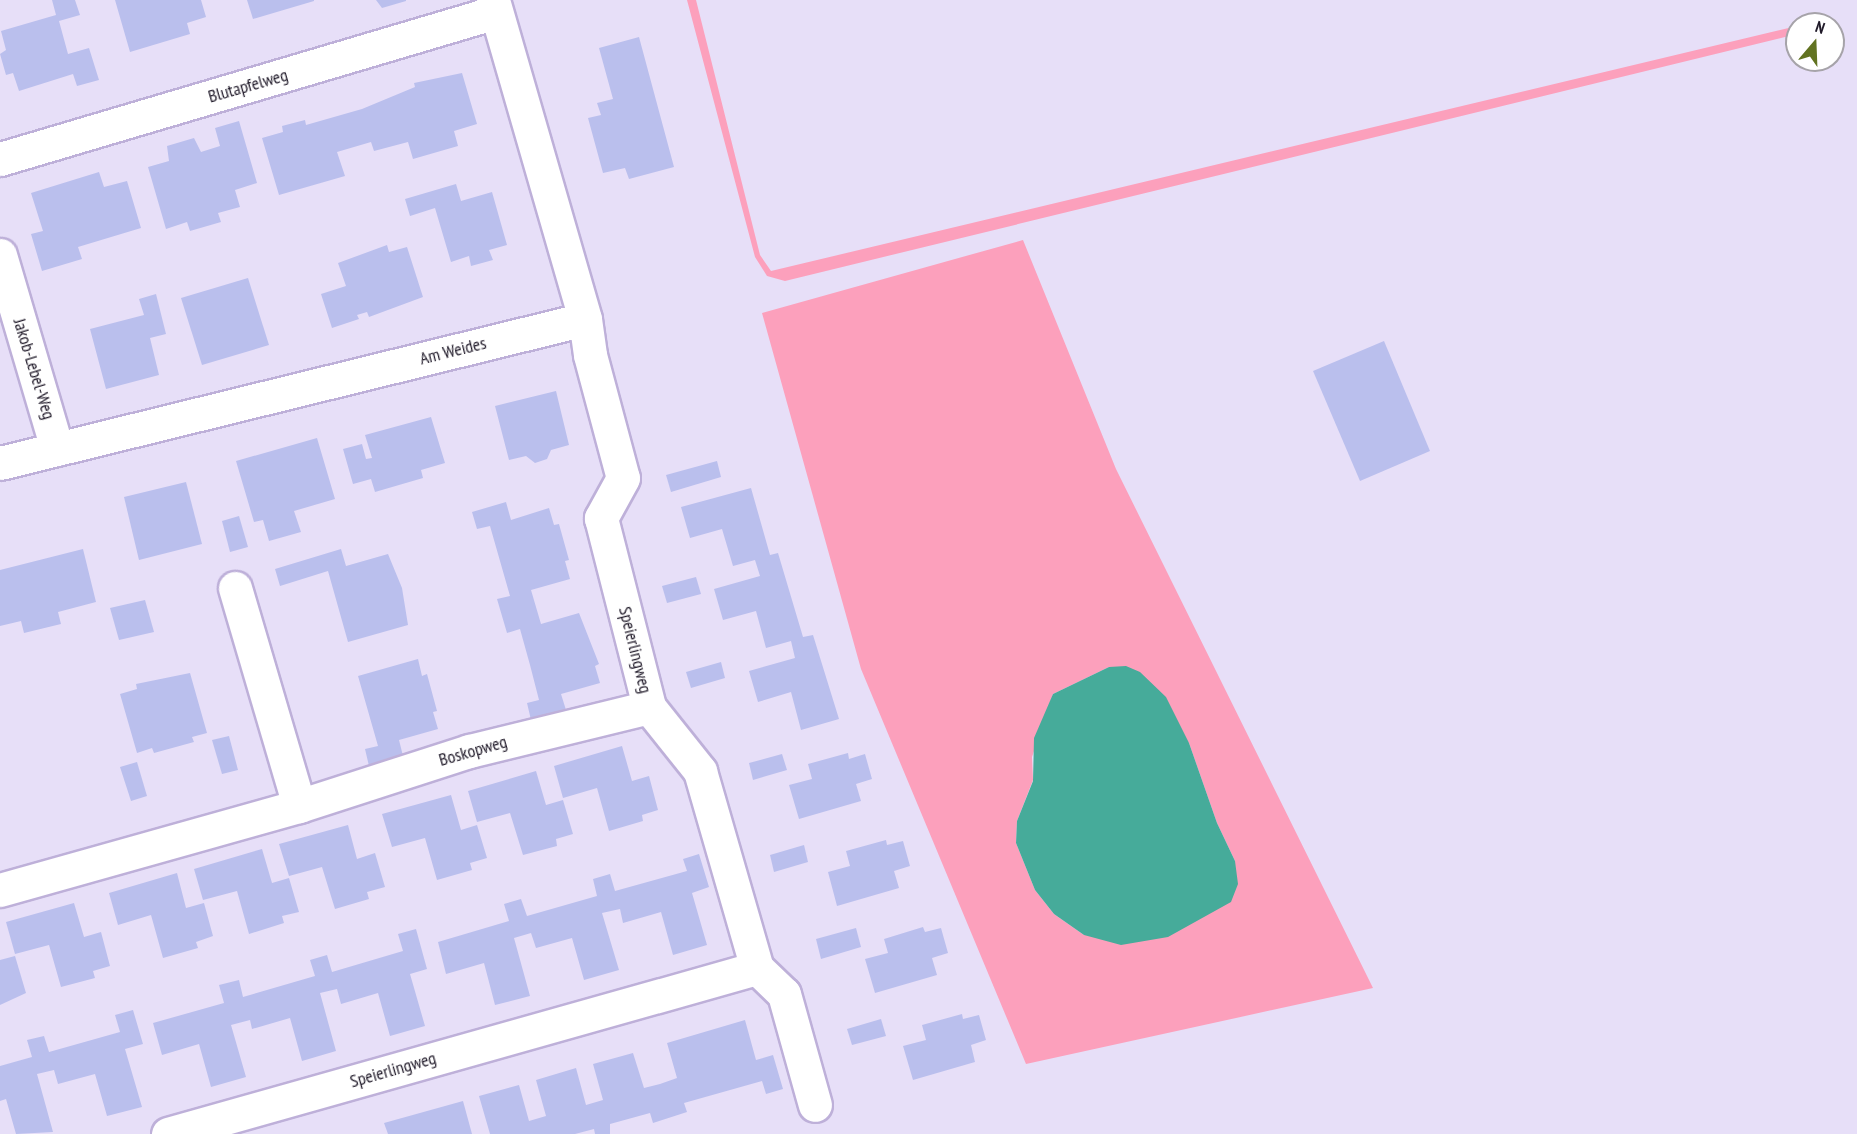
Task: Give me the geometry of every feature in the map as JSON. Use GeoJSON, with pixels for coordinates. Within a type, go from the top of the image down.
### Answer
{"type":"FeatureCollection","features":[{"type":"Feature","properties":{"kind":"street","name":"Blutapfelweg"},"geometry":{"type":"LineString","coordinates":[[0,159],[495,6]]}},
{"type":"Feature","properties":{"kind":"street"},"geometry":{"type":"LineString","coordinates":[[495,6],[585,319]]}},
{"type":"Feature","properties":{"kind":"street","name":"Jakob-Lebel-Weg"},"geometry":{"type":"LineString","coordinates":[[0,255],[57,449]]}},
{"type":"Feature","properties":{"kind":"street","name":"Am Weides"},"geometry":{"type":"LineString","coordinates":[[0,463],[585,319]]}},
{"type":"Feature","properties":{"kind":"street","name":"Speierlingweg"},"geometry":{"type":"LineString","coordinates":[[585,319],[590,355],[623,478],[601,518],[650,707],[700,771],[757,968],[784,994],[815,1105]]}},
{"type":"Feature","properties":{"kind":"street"},"geometry":{"type":"LineString","coordinates":[[236,588],[298,806]]}},
{"type":"Feature","properties":{"kind":"street","name":"Boskopweg"},"geometry":{"type":"LineString","coordinates":[[0,890],[298,806],[469,751],[650,707]]}},
{"type":"Feature","properties":{"kind":"street","name":"Speierlingweg"},"geometry":{"type":"LineString","coordinates":[[168,1134],[757,968]]}},
{"type":"Feature","properties":{"kind":"shaded area"},"geometry":{"type":"Polygon","coordinates":[[[687,0],[696,0],[760,255],[771,271],[1785,29],[1785,37],[785,281],[767,276],[755,257],[687,0]]]}},
{"type":"Feature","properties":{"kind":"shaded area"},"geometry":{"type":"Polygon","coordinates":[[[1023,240],[1116,469],[1373,988],[1026,1064],[861,669],[762,313],[1023,240]],[[1109,667],[1053,694],[1032,757],[1033,780],[1017,821],[1016,843],[1035,890],[1054,914],[1084,935],[1235,861],[1217,823],[1189,743],[1109,667]]]}},
{"type":"Feature","properties":{"kind":"shaded area"},"geometry":{"type":"Polygon","coordinates":[[[1126,666],[1140,672],[1166,697],[1189,743],[1217,823],[1235,861],[1238,884],[1231,902],[1168,937],[1121,945],[1084,935],[1054,914],[1035,890],[1016,843],[1017,821],[1033,781],[1034,738],[1053,694],[1109,667],[1126,666]]]}},
{"type":"Feature","properties":{"kind":"building"},"geometry":{"type":"Polygon","coordinates":[[[52,0],[75,0],[80,15],[59,21],[68,54],[89,48],[99,80],[77,86],[73,74],[19,91],[13,73],[6,75],[0,54],[6,50],[1,31],[56,15],[52,0]]]}},
{"type":"Feature","properties":{"kind":"building"},"geometry":{"type":"Polygon","coordinates":[[[115,0],[201,0],[206,17],[187,23],[190,34],[130,52],[115,0]]]}},
{"type":"Feature","properties":{"kind":"building"},"geometry":{"type":"Polygon","coordinates":[[[247,0],[314,0],[314,1],[253,19],[247,0]]]}},
{"type":"Feature","properties":{"kind":"building"},"geometry":{"type":"Polygon","coordinates":[[[376,0],[406,0],[406,1],[382,8],[376,0]]]}},
{"type":"Feature","properties":{"kind":"building"},"geometry":{"type":"Polygon","coordinates":[[[639,37],[674,167],[629,179],[625,168],[603,173],[588,118],[601,115],[597,103],[613,99],[599,48],[639,37]]]}},
{"type":"Feature","properties":{"kind":"building"},"geometry":{"type":"Polygon","coordinates":[[[462,73],[477,124],[454,131],[458,146],[413,159],[408,142],[374,151],[371,142],[337,152],[345,176],[279,195],[262,138],[283,132],[282,126],[305,120],[306,125],[362,109],[415,87],[414,83],[462,73]]]}},
{"type":"Feature","properties":{"kind":"building"},"geometry":{"type":"Polygon","coordinates":[[[239,121],[257,183],[235,190],[240,207],[218,213],[221,222],[190,231],[187,222],[166,229],[148,167],[169,161],[167,146],[194,138],[201,152],[220,146],[215,128],[239,121]]]}},
{"type":"Feature","properties":{"kind":"building"},"geometry":{"type":"Polygon","coordinates":[[[99,172],[104,187],[127,181],[141,228],[78,247],[82,259],[42,271],[31,234],[43,231],[31,193],[99,172]]]}},
{"type":"Feature","properties":{"kind":"building"},"geometry":{"type":"Polygon","coordinates":[[[456,184],[461,201],[492,192],[507,245],[489,250],[493,260],[471,266],[469,256],[451,262],[435,208],[410,216],[405,199],[456,184]]]}},
{"type":"Feature","properties":{"kind":"building"},"geometry":{"type":"Polygon","coordinates":[[[387,245],[389,252],[407,247],[423,297],[369,317],[367,312],[357,315],[359,319],[332,328],[321,294],[346,286],[338,263],[387,245]]]}},
{"type":"Feature","properties":{"kind":"building"},"geometry":{"type":"Polygon","coordinates":[[[248,278],[269,345],[202,365],[181,298],[248,278]]]}},
{"type":"Feature","properties":{"kind":"building"},"geometry":{"type":"Polygon","coordinates":[[[156,294],[166,334],[150,338],[159,375],[106,389],[90,329],[144,315],[139,299],[156,294]]]}},
{"type":"Feature","properties":{"kind":"building"},"geometry":{"type":"Polygon","coordinates":[[[1384,341],[1430,451],[1360,481],[1313,371],[1384,341]]]}},
{"type":"Feature","properties":{"kind":"building"},"geometry":{"type":"Polygon","coordinates":[[[556,391],[569,445],[551,450],[547,459],[535,463],[526,456],[509,460],[495,406],[556,391]]]}},
{"type":"Feature","properties":{"kind":"building"},"geometry":{"type":"Polygon","coordinates":[[[431,417],[445,463],[421,470],[423,478],[375,492],[371,479],[353,484],[343,449],[362,444],[366,459],[372,458],[365,435],[431,417]]]}},
{"type":"Feature","properties":{"kind":"building"},"geometry":{"type":"Polygon","coordinates":[[[317,438],[335,499],[294,511],[301,532],[269,541],[263,520],[254,522],[236,461],[317,438]]]}},
{"type":"Feature","properties":{"kind":"building"},"geometry":{"type":"Polygon","coordinates":[[[717,461],[721,477],[671,492],[666,475],[717,461]]]}},
{"type":"Feature","properties":{"kind":"building"},"geometry":{"type":"Polygon","coordinates":[[[186,482],[202,544],[139,560],[124,497],[186,482]]]}},
{"type":"Feature","properties":{"kind":"building"},"geometry":{"type":"Polygon","coordinates":[[[751,488],[770,555],[778,553],[803,637],[813,635],[839,719],[801,730],[791,692],[758,702],[749,671],[795,658],[791,641],[766,648],[756,611],[723,620],[714,589],[760,576],[755,560],[733,566],[722,529],[690,538],[681,507],[751,488]]]}},
{"type":"Feature","properties":{"kind":"building"},"geometry":{"type":"Polygon","coordinates":[[[506,502],[511,520],[549,508],[554,525],[559,524],[569,560],[565,561],[570,579],[531,590],[541,624],[579,613],[599,664],[595,666],[600,683],[561,694],[566,710],[531,720],[527,703],[539,700],[520,629],[507,633],[497,599],[510,596],[490,526],[477,529],[472,512],[506,502]]]}},
{"type":"Feature","properties":{"kind":"building"},"geometry":{"type":"Polygon","coordinates":[[[239,516],[248,547],[230,552],[222,521],[239,516]]]}},
{"type":"Feature","properties":{"kind":"building"},"geometry":{"type":"Polygon","coordinates":[[[83,549],[96,602],[58,612],[61,624],[24,633],[21,621],[0,626],[0,570],[83,549]]]}},
{"type":"Feature","properties":{"kind":"building"},"geometry":{"type":"Polygon","coordinates":[[[341,549],[346,566],[388,554],[402,588],[408,625],[348,642],[328,571],[280,586],[275,569],[341,549]]]}},
{"type":"Feature","properties":{"kind":"building"},"geometry":{"type":"Polygon","coordinates":[[[696,577],[701,594],[667,603],[662,586],[696,577]]]}},
{"type":"Feature","properties":{"kind":"building"},"geometry":{"type":"Polygon","coordinates":[[[145,600],[154,632],[119,640],[110,608],[145,600]]]}},
{"type":"Feature","properties":{"kind":"building"},"geometry":{"type":"Polygon","coordinates":[[[418,659],[422,676],[427,674],[437,711],[433,712],[438,729],[399,740],[403,756],[369,766],[365,749],[378,746],[358,676],[418,659]]]}},
{"type":"Feature","properties":{"kind":"building"},"geometry":{"type":"Polygon","coordinates":[[[721,662],[725,678],[691,688],[686,672],[721,662]]]}},
{"type":"Feature","properties":{"kind":"building"},"geometry":{"type":"Polygon","coordinates":[[[190,673],[207,733],[192,737],[194,742],[154,753],[152,748],[137,753],[120,694],[137,689],[136,684],[190,673]]]}},
{"type":"Feature","properties":{"kind":"building"},"geometry":{"type":"Polygon","coordinates":[[[229,736],[238,770],[222,774],[212,740],[229,736]]]}},
{"type":"Feature","properties":{"kind":"building"},"geometry":{"type":"Polygon","coordinates":[[[622,746],[632,781],[649,776],[658,810],[642,815],[643,821],[609,831],[597,788],[563,798],[554,766],[622,746]]]}},
{"type":"Feature","properties":{"kind":"building"},"geometry":{"type":"Polygon","coordinates":[[[848,753],[849,759],[865,754],[872,779],[856,784],[861,801],[799,819],[789,785],[812,779],[808,764],[848,753]]]}},
{"type":"Feature","properties":{"kind":"building"},"geometry":{"type":"Polygon","coordinates":[[[782,754],[787,770],[753,780],[749,763],[782,754]]]}},
{"type":"Feature","properties":{"kind":"building"},"geometry":{"type":"Polygon","coordinates":[[[137,762],[147,796],[131,801],[120,767],[137,762]]]}},
{"type":"Feature","properties":{"kind":"building"},"geometry":{"type":"Polygon","coordinates":[[[536,771],[546,805],[563,800],[573,834],[556,839],[557,846],[523,855],[510,813],[477,822],[468,791],[536,771]]]}},
{"type":"Feature","properties":{"kind":"building"},"geometry":{"type":"Polygon","coordinates":[[[451,795],[461,830],[477,825],[487,858],[470,863],[472,870],[437,880],[425,838],[392,847],[382,814],[451,795]]]}},
{"type":"Feature","properties":{"kind":"building"},"geometry":{"type":"Polygon","coordinates":[[[348,825],[357,859],[375,853],[385,887],[367,892],[369,899],[335,909],[322,867],[289,876],[279,844],[348,825]]]}},
{"type":"Feature","properties":{"kind":"building"},"geometry":{"type":"Polygon","coordinates":[[[886,840],[887,845],[903,841],[910,866],[894,871],[899,888],[837,906],[828,872],[850,866],[846,851],[886,840]]]}},
{"type":"Feature","properties":{"kind":"building"},"geometry":{"type":"Polygon","coordinates":[[[804,845],[808,862],[774,872],[770,855],[804,845]]]}},
{"type":"Feature","properties":{"kind":"building"},"geometry":{"type":"Polygon","coordinates":[[[262,849],[272,883],[289,878],[299,912],[282,916],[284,923],[249,934],[237,891],[203,900],[194,869],[262,849]]]}},
{"type":"Feature","properties":{"kind":"building"},"geometry":{"type":"Polygon","coordinates":[[[699,854],[709,887],[692,893],[707,945],[673,955],[661,912],[623,923],[620,909],[602,913],[619,970],[584,980],[572,938],[536,948],[531,933],[514,938],[530,996],[495,1005],[484,963],[446,974],[438,942],[509,921],[504,904],[521,899],[527,916],[597,896],[593,879],[610,874],[615,891],[687,871],[683,859],[699,854]]]}},
{"type":"Feature","properties":{"kind":"building"},"geometry":{"type":"Polygon","coordinates":[[[177,873],[186,908],[204,903],[213,936],[196,942],[198,948],[163,958],[151,915],[118,925],[109,893],[177,873]]]}},
{"type":"Feature","properties":{"kind":"building"},"geometry":{"type":"Polygon","coordinates":[[[74,903],[84,937],[101,932],[110,966],[93,971],[95,978],[61,987],[49,945],[15,954],[6,922],[74,903]]]}},
{"type":"Feature","properties":{"kind":"building"},"geometry":{"type":"Polygon","coordinates":[[[923,927],[925,932],[941,928],[948,953],[932,958],[937,975],[875,993],[865,959],[888,953],[884,939],[923,927]]]}},
{"type":"Feature","properties":{"kind":"building"},"geometry":{"type":"Polygon","coordinates":[[[856,928],[861,947],[821,959],[816,939],[856,928]]]}},
{"type":"Feature","properties":{"kind":"building"},"geometry":{"type":"Polygon","coordinates":[[[416,929],[427,969],[410,974],[425,1026],[390,1036],[378,993],[341,1004],[337,989],[320,993],[336,1051],[302,1061],[290,1018],[252,1029],[250,1020],[231,1025],[246,1077],[211,1087],[199,1044],[162,1055],[153,1023],[224,1003],[219,985],[239,980],[243,997],[315,976],[310,960],[327,955],[332,972],[403,951],[398,934],[416,929]]]}},
{"type":"Feature","properties":{"kind":"building"},"geometry":{"type":"Polygon","coordinates":[[[15,956],[26,993],[0,1005],[0,960],[15,956]]]}},
{"type":"Feature","properties":{"kind":"building"},"geometry":{"type":"Polygon","coordinates":[[[133,1010],[143,1044],[125,1049],[142,1107],[107,1116],[95,1074],[58,1084],[54,1070],[37,1074],[53,1132],[16,1134],[6,1099],[0,1101],[0,1066],[32,1057],[27,1040],[44,1036],[49,1052],[120,1032],[115,1015],[133,1010]]]}},
{"type":"Feature","properties":{"kind":"building"},"geometry":{"type":"Polygon","coordinates":[[[962,1014],[963,1019],[979,1015],[986,1040],[971,1045],[975,1062],[913,1080],[903,1046],[926,1040],[922,1025],[962,1014]]]}},
{"type":"Feature","properties":{"kind":"building"},"geometry":{"type":"Polygon","coordinates":[[[881,1019],[886,1036],[852,1045],[847,1029],[881,1019]]]}},
{"type":"Feature","properties":{"kind":"building"},"geometry":{"type":"Polygon","coordinates":[[[745,1020],[756,1060],[773,1055],[783,1089],[766,1094],[762,1081],[684,1103],[687,1112],[653,1123],[650,1113],[610,1124],[610,1134],[595,1134],[594,1129],[575,1134],[490,1134],[479,1096],[519,1085],[529,1121],[546,1116],[536,1080],[576,1068],[586,1105],[603,1100],[593,1064],[633,1053],[644,1088],[660,1084],[677,1078],[667,1043],[745,1020]]]}},
{"type":"Feature","properties":{"kind":"building"},"geometry":{"type":"Polygon","coordinates":[[[463,1101],[472,1134],[388,1134],[384,1123],[463,1101]]]}}]}
